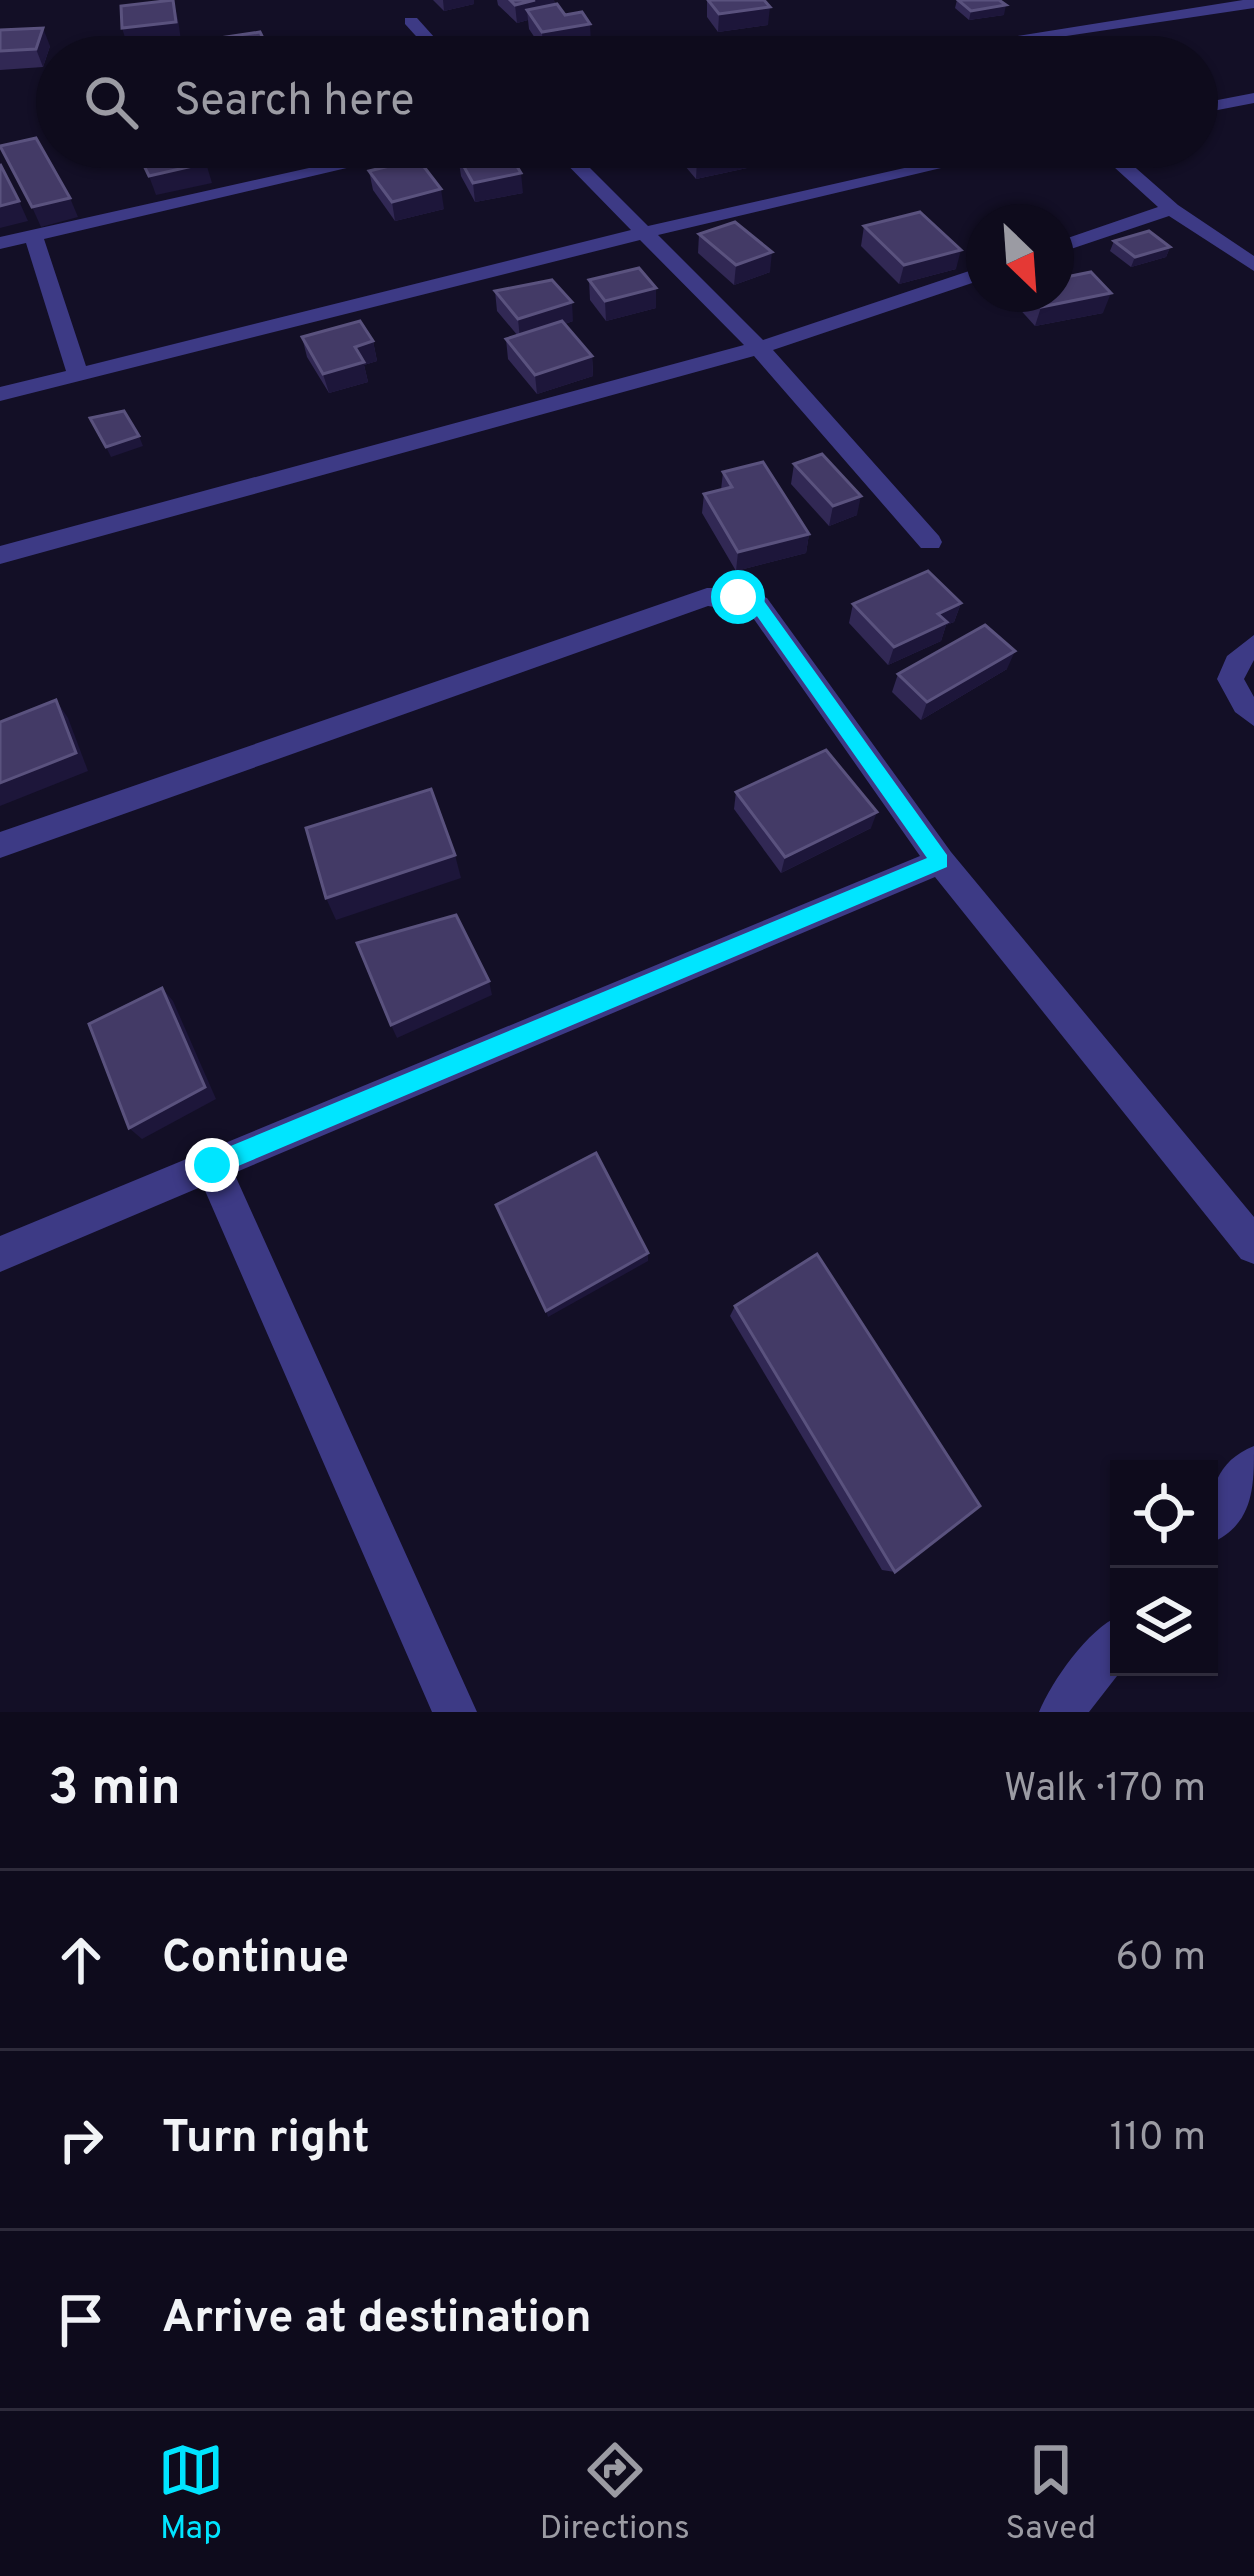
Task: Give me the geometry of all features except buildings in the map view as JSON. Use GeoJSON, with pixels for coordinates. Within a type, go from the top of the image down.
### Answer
{"type":"FeatureCollection","features":[{"type":"Feature","properties":{"kind":"street"},"geometry":{"type":"LineString","coordinates":[[1021,36],[1254,3]]}},
{"type":"Feature","properties":{"kind":"street"},"geometry":{"type":"LineString","coordinates":[[411,21],[425,36]]}},
{"type":"Feature","properties":{"kind":"street"},"geometry":{"type":"LineString","coordinates":[[1218,106],[1254,98]]}},
{"type":"Feature","properties":{"kind":"street"},"geometry":{"type":"LineString","coordinates":[[0,243],[333,168]]}},
{"type":"Feature","properties":{"kind":"street"},"geometry":{"type":"LineString","coordinates":[[580,168],[759,349],[930,542]]}},
{"type":"Feature","properties":{"kind":"street"},"geometry":{"type":"LineString","coordinates":[[0,394],[643,233],[929,168]]}},
{"type":"Feature","properties":{"kind":"street"},"geometry":{"type":"LineString","coordinates":[[1125,168],[1171,209],[1254,265]]}},
{"type":"Feature","properties":{"kind":"street"},"geometry":{"type":"LineString","coordinates":[[1074,242],[1171,209]]}},
{"type":"Feature","properties":{"kind":"street"},"geometry":{"type":"LineString","coordinates":[[33,235],[78,374]]}},
{"type":"Feature","properties":{"kind":"street"},"geometry":{"type":"LineString","coordinates":[[0,556],[759,349],[966,278]]}},
{"type":"Feature","properties":{"kind":"street"},"geometry":{"type":"LineString","coordinates":[[0,845],[707,597],[738,597],[758,605],[940,861],[1254,1246]]}},
{"type":"Feature","properties":{"kind":"street"},"geometry":{"type":"LineString","coordinates":[[1254,645],[1234,662],[1229,677],[1236,698],[1254,716]]}},
{"type":"Feature","properties":{"kind":"street"},"geometry":{"type":"LineString","coordinates":[[0,1254],[940,861]]}},
{"type":"Feature","properties":{"kind":"street"},"geometry":{"type":"LineString","coordinates":[[212,1165],[455,1712]]}},
{"type":"Feature","properties":{"kind":"street"},"geometry":{"type":"LineString","coordinates":[[1218,1512],[1254,1466]]}},
{"type":"Feature","properties":{"kind":"street"},"geometry":{"type":"LineString","coordinates":[[1061,1712],[1110,1649]]}},
{"type":"Feature","properties":{"kind":"route"},"geometry":{"type":"LineString","coordinates":[[212,1165],[940,861],[758,605],[738,597]]}}]}
